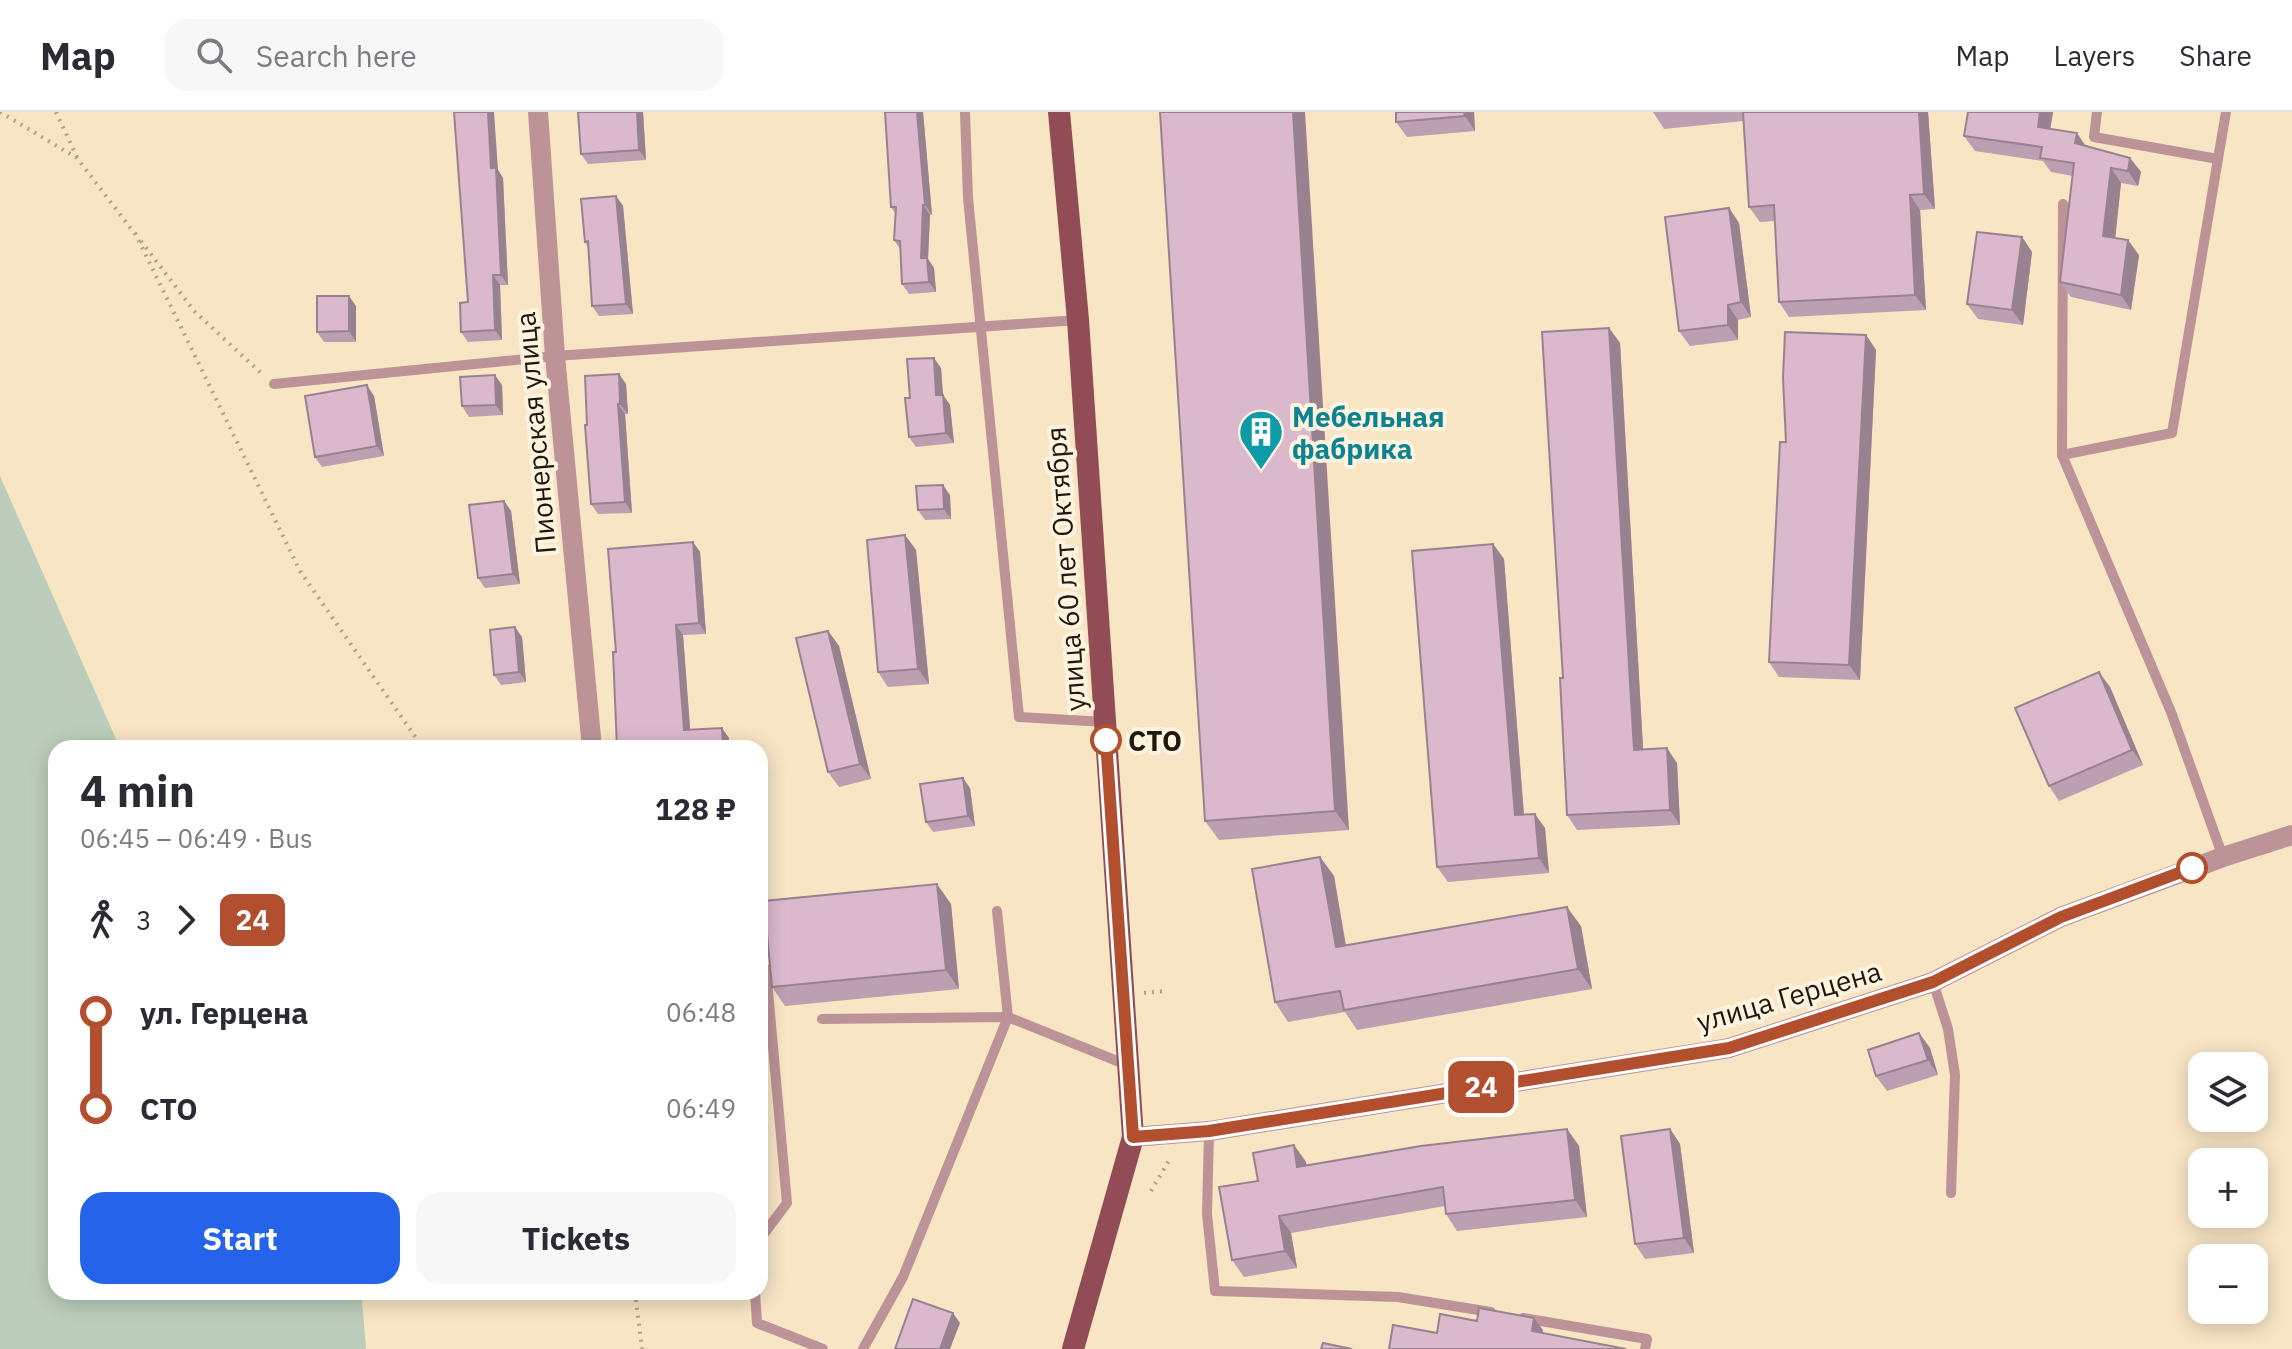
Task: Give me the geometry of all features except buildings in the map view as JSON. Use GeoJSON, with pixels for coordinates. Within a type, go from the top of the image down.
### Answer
{"type":"FeatureCollection","features":[{"type":"Feature","properties":{"kind":"main road","name":"улица 60 лет Октября"},"geometry":{"type":"LineString","coordinates":[[1059,112],[1078,320],[1133,1137],[1073,1349]]}},
{"type":"Feature","properties":{"kind":"street","name":"Пионерская улица"},"geometry":{"type":"LineString","coordinates":[[538,112],[555,356],[591,740]]}},
{"type":"Feature","properties":{"kind":"street","name":"улица Герцена"},"geometry":{"type":"LineString","coordinates":[[1133,1137],[1209,1141],[1729,1048],[1933,982],[2061,917],[2292,835]]}},
{"type":"Feature","properties":{"kind":"lane"},"geometry":{"type":"LineString","coordinates":[[965,112],[968,198],[1019,717],[1105,722]]}},
{"type":"Feature","properties":{"kind":"lane"},"geometry":{"type":"LineString","coordinates":[[2097,112],[2094,137],[2218,159]]}},
{"type":"Feature","properties":{"kind":"lane"},"geometry":{"type":"LineString","coordinates":[[2062,455],[2172,433],[2226,112]]}},
{"type":"Feature","properties":{"kind":"lane"},"geometry":{"type":"LineString","coordinates":[[2063,204],[2062,455],[2171,712],[2223,857]]}},
{"type":"Feature","properties":{"kind":"lane"},"geometry":{"type":"LineString","coordinates":[[274,384],[555,356],[1078,320]]}},
{"type":"Feature","properties":{"kind":"lane"},"geometry":{"type":"LineString","coordinates":[[863,1349],[903,1277],[1008,1017],[997,911]]}},
{"type":"Feature","properties":{"kind":"lane"},"geometry":{"type":"LineString","coordinates":[[1933,982],[1948,1029],[1955,1075],[1951,1193]]}},
{"type":"Feature","properties":{"kind":"lane"},"geometry":{"type":"LineString","coordinates":[[768,991],[787,1203],[768,1228]]}},
{"type":"Feature","properties":{"kind":"lane"},"geometry":{"type":"LineString","coordinates":[[822,1019],[1008,1017],[1129,1066]]}},
{"type":"Feature","properties":{"kind":"lane"},"geometry":{"type":"LineString","coordinates":[[1209,1141],[1207,1214],[1215,1291],[1398,1297],[1647,1339],[1645,1349]]}},
{"type":"Feature","properties":{"kind":"lane"},"geometry":{"type":"LineString","coordinates":[[756,1300],[757,1323],[823,1349]]}},
{"type":"Feature","properties":{"kind":"path"},"geometry":{"type":"LineString","coordinates":[[0,112],[77,158]]}},
{"type":"Feature","properties":{"kind":"path"},"geometry":{"type":"LineString","coordinates":[[56,112],[77,158],[194,311],[274,384]]}},
{"type":"Feature","properties":{"kind":"path"},"geometry":{"type":"LineString","coordinates":[[135,233],[300,571],[417,740]]}},
{"type":"Feature","properties":{"kind":"path"},"geometry":{"type":"LineString","coordinates":[[1151,1191],[1171,1156],[1209,1141]]}},
{"type":"Feature","properties":{"kind":"path"},"geometry":{"type":"LineString","coordinates":[[636,1300],[642,1349]]}},
{"type":"Feature","properties":{"kind":"green space"},"geometry":{"type":"Polygon","coordinates":[[[0,476],[116,740],[48,740],[48,1300],[362,1300],[366,1349],[0,1349],[0,476]]]}},
{"type":"Feature","properties":{"kind":"bus line","name":"24"},"geometry":{"type":"LineString","coordinates":[[1106,740],[1133,1137],[1209,1131],[1729,1048],[1933,982],[2061,917],[2192,868]]}},
{"type":"Feature","properties":{"kind":"place","name":"Мебельная фабрика"},"geometry":{"type":"Point","coordinates":[1261,471]}},
{"type":"Feature","properties":{"kind":"place","name":"СТО"},"geometry":{"type":"Point","coordinates":[1106,740]}}]}
